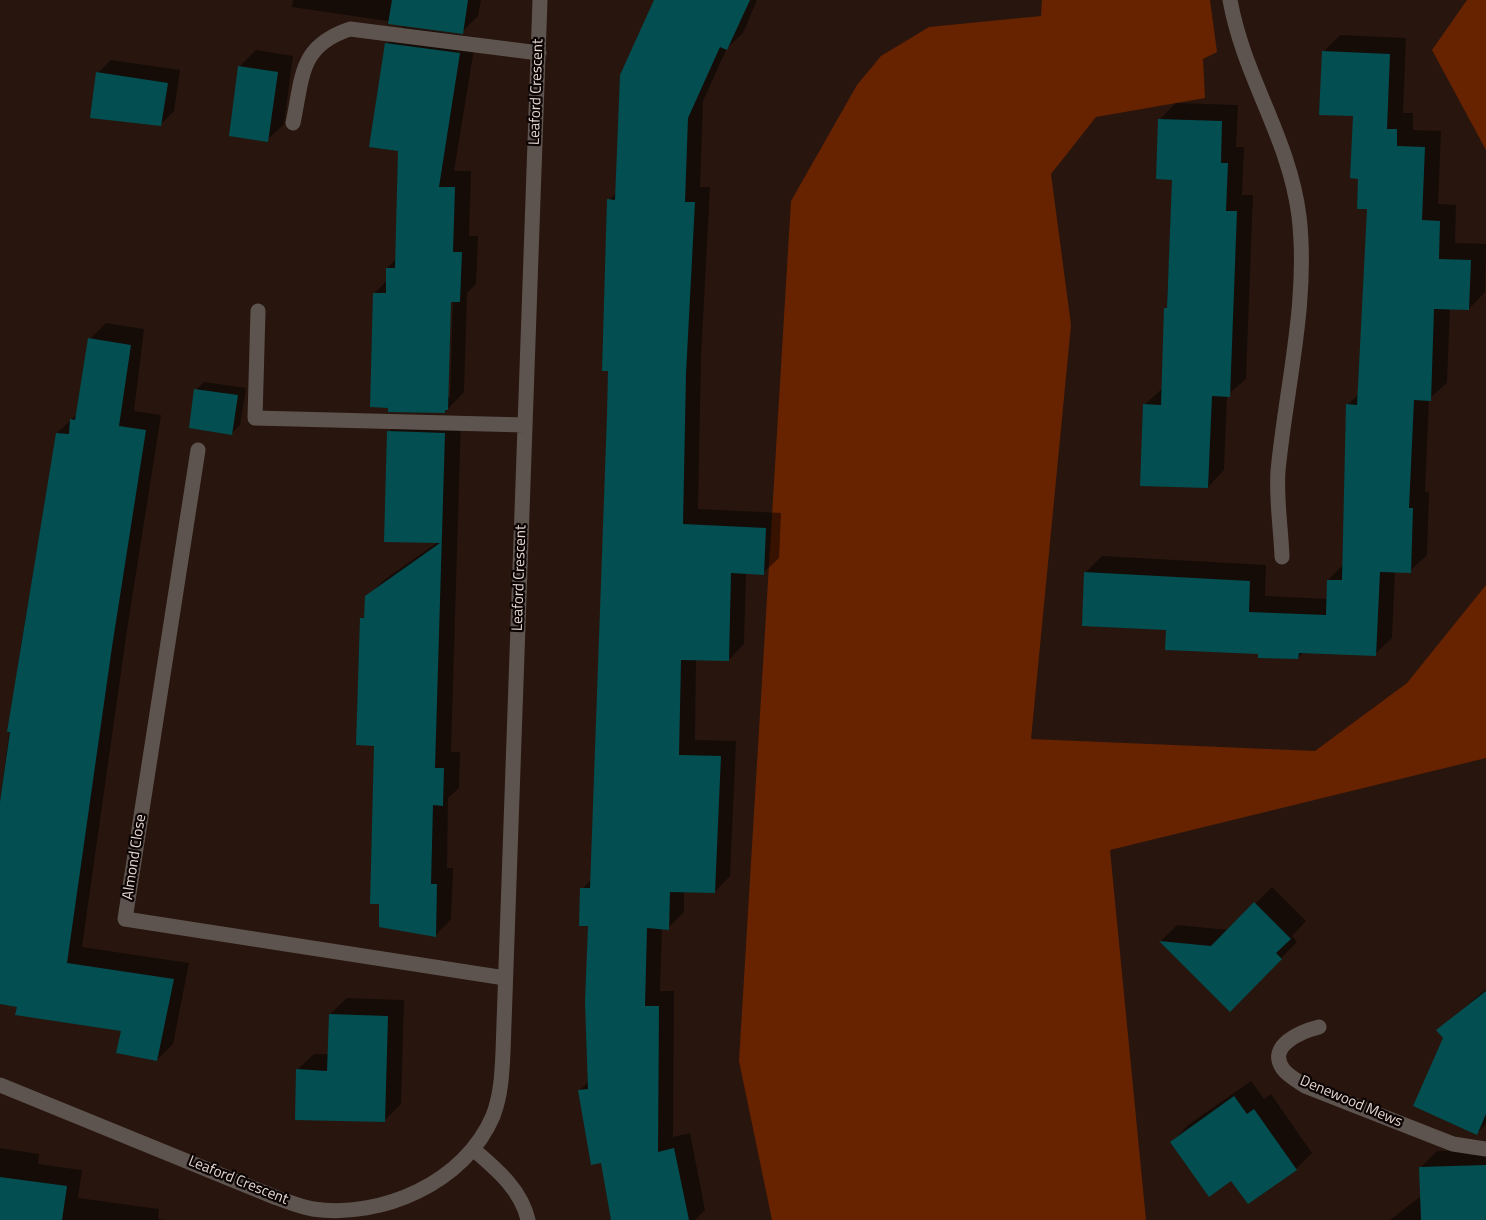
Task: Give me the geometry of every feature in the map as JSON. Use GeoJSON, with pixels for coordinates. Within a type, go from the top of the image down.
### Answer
{"type":"FeatureCollection","features":[{"type":"Feature","properties":{"kind":"street","name":"Leaford Crescent"},"geometry":{"type":"LineString","coordinates":[[0,1085],[277,1198],[312,1209],[341,1210],[370,1207],[424,1188],[474,1149],[494,1114],[501,1088],[540,0]]}},
{"type":"Feature","properties":{"kind":"street"},"geometry":{"type":"LineString","coordinates":[[1230,0],[1240,45],[1288,158],[1299,219],[1299,304],[1278,473],[1282,557]]}},
{"type":"Feature","properties":{"kind":"street"},"geometry":{"type":"LineString","coordinates":[[293,123],[307,59],[329,36],[350,29],[539,54]]}},
{"type":"Feature","properties":{"kind":"street"},"geometry":{"type":"LineString","coordinates":[[258,311],[255,417],[525,425]]}},
{"type":"Feature","properties":{"kind":"street","name":"Almond Close"},"geometry":{"type":"LineString","coordinates":[[198,450],[125,920],[505,978]]}},
{"type":"Feature","properties":{"kind":"street","name":"Denewood Mews"},"geometry":{"type":"LineString","coordinates":[[1319,1027],[1296,1033],[1283,1047],[1280,1056],[1281,1066],[1288,1074],[1305,1086],[1453,1143],[1486,1149]]}},
{"type":"Feature","properties":{"kind":"street"},"geometry":{"type":"LineString","coordinates":[[474,1149],[498,1170],[513,1188],[528,1220]]}},
{"type":"Feature","properties":{"kind":"shaded area"},"geometry":{"type":"Polygon","coordinates":[[[1042,0],[1210,0],[1217,52],[1203,59],[1205,98],[1096,117],[1051,174],[1071,325],[1031,739],[1315,751],[1407,683],[1486,585],[1486,758],[1110,850],[1146,1220],[772,1220],[739,1061],[791,201],[857,85],[881,56],[929,27],[1041,16],[1042,0]]]}},
{"type":"Feature","properties":{"kind":"shaded area"},"geometry":{"type":"Polygon","coordinates":[[[1467,0],[1486,0],[1486,150],[1432,50],[1467,0]]]}},
{"type":"Feature","properties":{"kind":"building"},"geometry":{"type":"Polygon","coordinates":[[[392,0],[468,0],[463,34],[388,24],[392,0]]]}},
{"type":"Feature","properties":{"kind":"building"},"geometry":{"type":"Polygon","coordinates":[[[654,0],[750,0],[727,50],[720,47],[688,118],[685,202],[695,202],[686,374],[683,524],[766,528],[764,575],[731,573],[729,661],[681,660],[679,755],[721,756],[715,893],[670,892],[669,930],[647,928],[645,1006],[659,1006],[658,1152],[674,1148],[689,1220],[611,1220],[601,1163],[591,1165],[578,1090],[588,1089],[585,1002],[588,926],[579,926],[580,888],[590,888],[607,415],[608,371],[602,371],[607,199],[615,200],[620,75],[654,0]]]}},
{"type":"Feature","properties":{"kind":"building"},"geometry":{"type":"Polygon","coordinates":[[[385,43],[460,53],[439,187],[455,187],[453,252],[462,252],[460,302],[451,302],[448,410],[445,410],[445,413],[388,412],[388,408],[370,407],[373,293],[386,293],[386,268],[395,268],[398,151],[369,147],[385,43]]]}},
{"type":"Feature","properties":{"kind":"building"},"geometry":{"type":"Polygon","coordinates":[[[1322,51],[1390,54],[1387,129],[1397,129],[1397,146],[1425,147],[1422,220],[1440,221],[1439,259],[1471,260],[1469,310],[1434,309],[1431,401],[1414,400],[1409,508],[1413,508],[1411,573],[1380,572],[1376,656],[1299,653],[1298,659],[1258,658],[1258,654],[1165,650],[1166,630],[1082,626],[1084,572],[1250,581],[1249,612],[1326,615],[1327,580],[1342,580],[1346,404],[1357,405],[1367,209],[1357,209],[1358,179],[1350,178],[1353,116],[1319,115],[1322,51]]]}},
{"type":"Feature","properties":{"kind":"building"},"geometry":{"type":"Polygon","coordinates":[[[238,66],[278,72],[268,142],[229,136],[238,66]]]}},
{"type":"Feature","properties":{"kind":"building"},"geometry":{"type":"Polygon","coordinates":[[[96,72],[168,83],[161,126],[90,118],[96,72]]]}},
{"type":"Feature","properties":{"kind":"building"},"geometry":{"type":"Polygon","coordinates":[[[1158,119],[1222,121],[1221,163],[1228,163],[1226,211],[1237,211],[1230,397],[1212,396],[1208,488],[1140,486],[1143,404],[1161,405],[1164,308],[1167,308],[1172,180],[1156,179],[1158,119]]]}},
{"type":"Feature","properties":{"kind":"building"},"geometry":{"type":"Polygon","coordinates":[[[88,338],[131,345],[119,426],[146,430],[112,647],[67,963],[174,979],[157,1061],[116,1053],[121,1031],[15,1015],[17,1007],[0,1004],[0,802],[10,732],[7,732],[56,433],[69,434],[70,419],[75,420],[88,338]]]}},
{"type":"Feature","properties":{"kind":"building"},"geometry":{"type":"Polygon","coordinates":[[[194,389],[238,395],[232,435],[189,428],[194,389]]]}},
{"type":"Feature","properties":{"kind":"building"},"geometry":{"type":"Polygon","coordinates":[[[387,431],[445,433],[435,768],[444,768],[443,806],[433,805],[431,884],[437,884],[436,937],[379,927],[379,904],[370,904],[374,746],[356,745],[360,618],[364,618],[365,596],[440,543],[384,542],[387,431]]]}},
{"type":"Feature","properties":{"kind":"building"},"geometry":{"type":"Polygon","coordinates":[[[1254,902],[1291,939],[1276,953],[1282,959],[1230,1012],[1159,941],[1211,946],[1254,902]]]}},
{"type":"Feature","properties":{"kind":"building"},"geometry":{"type":"Polygon","coordinates":[[[1486,991],[1486,1114],[1477,1135],[1413,1106],[1443,1038],[1436,1030],[1486,991]]]}},
{"type":"Feature","properties":{"kind":"building"},"geometry":{"type":"Polygon","coordinates":[[[329,1014],[388,1016],[385,1122],[295,1120],[296,1069],[327,1071],[329,1014]]]}},
{"type":"Feature","properties":{"kind":"building"},"geometry":{"type":"Polygon","coordinates":[[[1234,1096],[1247,1114],[1254,1109],[1297,1170],[1248,1204],[1231,1181],[1209,1197],[1170,1142],[1234,1096]]]}},
{"type":"Feature","properties":{"kind":"building"},"geometry":{"type":"Polygon","coordinates":[[[1486,1165],[1486,1220],[1421,1220],[1419,1167],[1486,1165]]]}},
{"type":"Feature","properties":{"kind":"building"},"geometry":{"type":"Polygon","coordinates":[[[0,1177],[67,1186],[62,1220],[0,1220],[0,1177]]]}}]}
